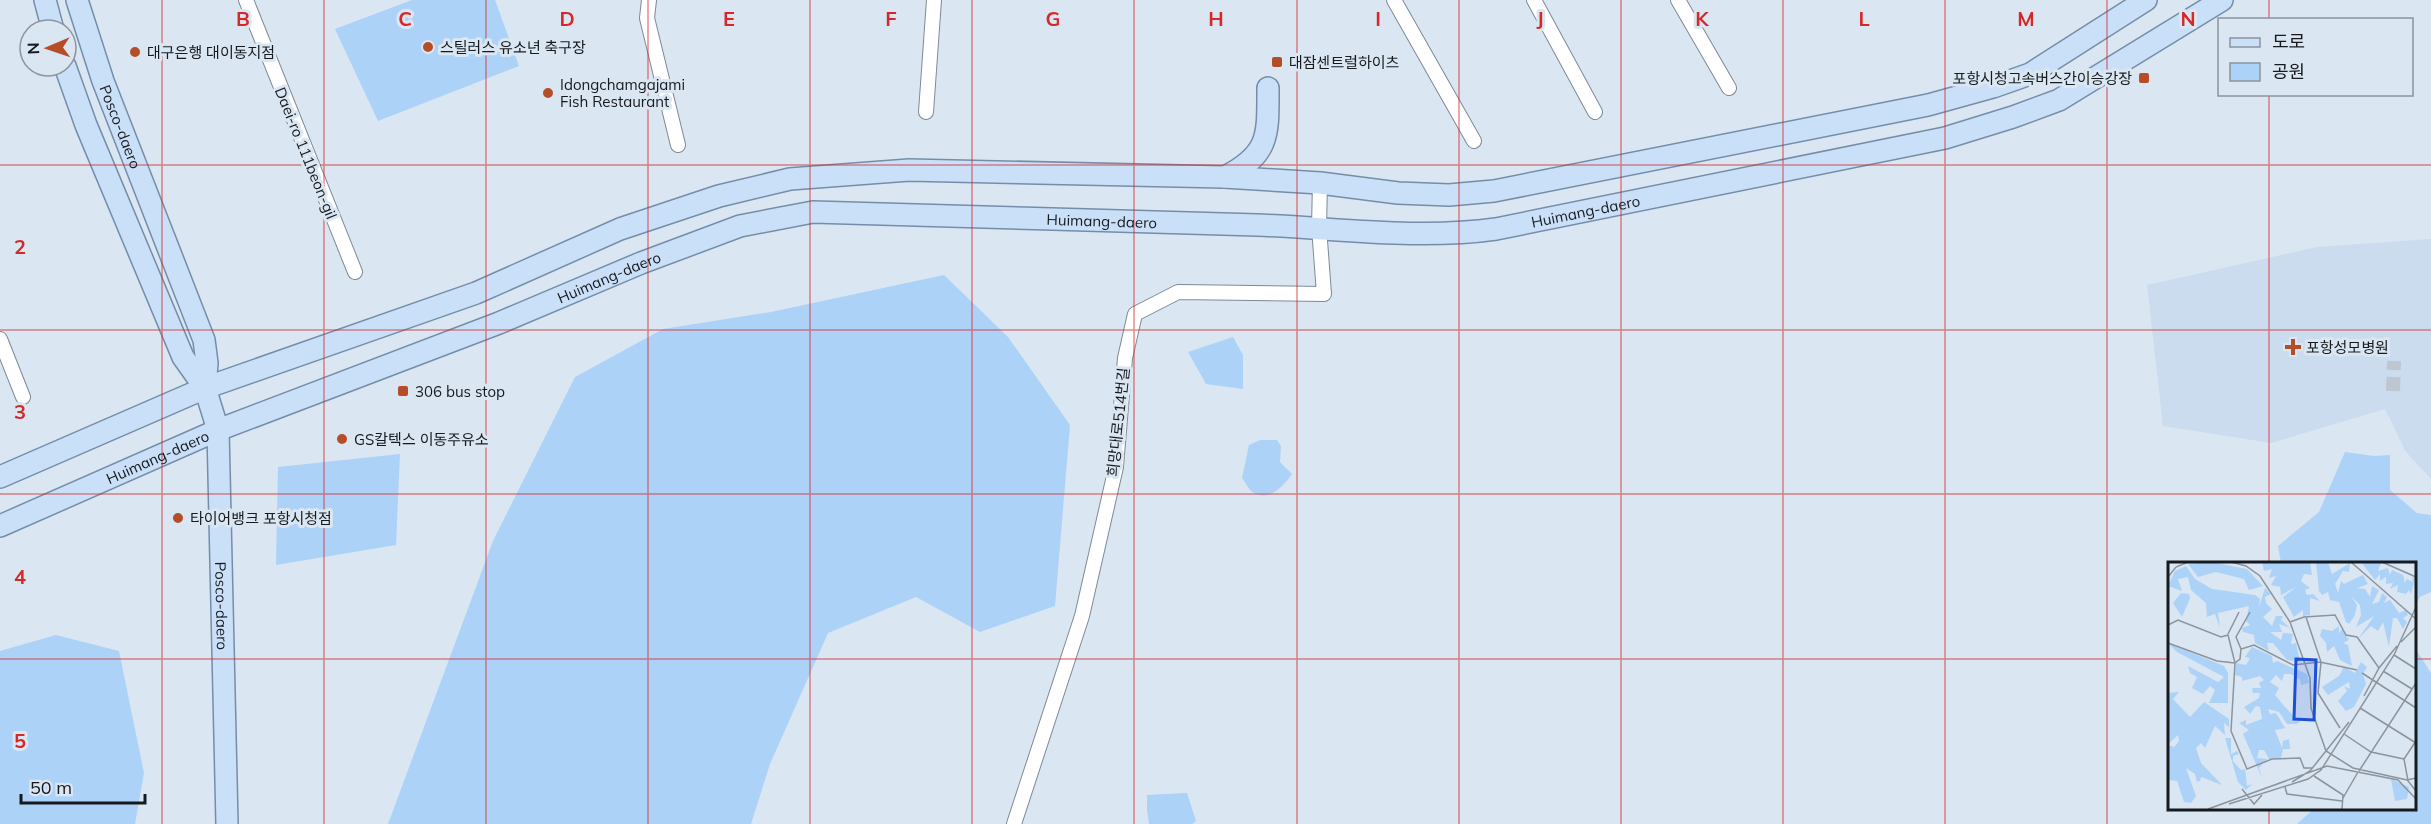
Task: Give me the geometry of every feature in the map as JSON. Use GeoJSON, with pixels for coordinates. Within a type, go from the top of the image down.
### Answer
{"type":"FeatureCollection","features":[{"type":"Feature","properties":{"kind":"main road"},"geometry":{"type":"LineString","coordinates":[[45,0],[50,18]]}},
{"type":"Feature","properties":{"kind":"main road","name":"Posco-daero"},"geometry":{"type":"LineString","coordinates":[[77,0],[103,81],[204,340],[207,363],[205,388]]}},
{"type":"Feature","properties":{"kind":"main road"},"geometry":{"type":"LineString","coordinates":[[0,477],[205,388],[476,293],[620,229],[719,196],[790,179],[909,170],[1224,177],[1320,183],[1408,194],[1449,195],[1494,191],[1928,105],[1993,87],[2030,74],[2145,0]]}},
{"type":"Feature","properties":{"kind":"main road","name":"Huimang-daero"},"geometry":{"type":"LineString","coordinates":[[0,526],[218,430],[499,323],[641,263],[740,226],[813,212],[1319,227],[1425,235],[1496,229],[1945,138],[2013,117],[2059,100],[2222,0]]}},
{"type":"Feature","properties":{"kind":"main road","name":"Posco-daero"},"geometry":{"type":"LineString","coordinates":[[68,78],[183,357],[205,388],[218,430],[227,824]]}},
{"type":"Feature","properties":{"kind":"main road"},"geometry":{"type":"LineString","coordinates":[[1224,177],[1245,166],[1257,156],[1268,122],[1268,88]]}},
{"type":"Feature","properties":{"kind":"street","name":"Daei-ro 111beon-gil"},"geometry":{"type":"LineString","coordinates":[[246,0],[355,272]]}},
{"type":"Feature","properties":{"kind":"street"},"geometry":{"type":"LineString","coordinates":[[649,0],[647,18],[678,145]]}},
{"type":"Feature","properties":{"kind":"street"},"geometry":{"type":"LineString","coordinates":[[926,112],[934,0]]}},
{"type":"Feature","properties":{"kind":"street"},"geometry":{"type":"LineString","coordinates":[[1394,0],[1474,141]]}},
{"type":"Feature","properties":{"kind":"street"},"geometry":{"type":"LineString","coordinates":[[1534,0],[1594,112]]}},
{"type":"Feature","properties":{"kind":"street"},"geometry":{"type":"LineString","coordinates":[[1678,0],[1729,88]]}},
{"type":"Feature","properties":{"kind":"street","name":"희망대로514번길"},"geometry":{"type":"LineString","coordinates":[[1014,824],[1082,616],[1116,467],[1125,358],[1135,314],[1178,292],[1324,294],[1319,227],[1320,183]]}},
{"type":"Feature","properties":{"kind":"street"},"geometry":{"type":"LineString","coordinates":[[0,339],[23,397]]}},
{"type":"Feature","properties":{"kind":"shaded area","name":"포항성모병원"},"geometry":{"type":"Polygon","coordinates":[[[2431,239],[2431,479],[2406,452],[2385,409],[2271,443],[2163,426],[2147,285],[2317,247],[2431,239]]]}},
{"type":"Feature","properties":{"kind":"green space","name":"스틸러스 유소년 축구장"},"geometry":{"type":"Polygon","coordinates":[[[412,0],[495,0],[519,66],[378,121],[335,29],[412,0]]]}},
{"type":"Feature","properties":{"kind":"green space"},"geometry":{"type":"Polygon","coordinates":[[[944,275],[1008,337],[1070,425],[1055,606],[980,632],[916,597],[828,633],[770,764],[751,824],[388,824],[493,541],[575,377],[663,329],[771,312],[944,275]]]}},
{"type":"Feature","properties":{"kind":"green space"},"geometry":{"type":"Polygon","coordinates":[[[1233,337],[1243,355],[1243,389],[1206,384],[1188,352],[1233,337]]]}},
{"type":"Feature","properties":{"kind":"green space"},"geometry":{"type":"Polygon","coordinates":[[[1260,440],[1277,440],[1281,446],[1280,462],[1292,474],[1280,488],[1263,496],[1251,491],[1242,478],[1249,445],[1260,440]]]}},
{"type":"Feature","properties":{"kind":"green space"},"geometry":{"type":"Polygon","coordinates":[[[2345,452],[2374,456],[2390,455],[2390,490],[2417,513],[2431,515],[2431,592],[2420,597],[2416,605],[2416,562],[2281,562],[2278,546],[2319,512],[2345,452]]]}},
{"type":"Feature","properties":{"kind":"green space"},"geometry":{"type":"Polygon","coordinates":[[[400,454],[396,545],[276,565],[278,467],[400,454]]]}},
{"type":"Feature","properties":{"kind":"green space"},"geometry":{"type":"Polygon","coordinates":[[[56,635],[119,651],[144,773],[135,824],[0,824],[0,651],[56,635]]]}},
{"type":"Feature","properties":{"kind":"green space"},"geometry":{"type":"Polygon","coordinates":[[[2416,650],[2431,673],[2431,824],[2297,824],[2314,809],[2416,809],[2416,650]]]}},
{"type":"Feature","properties":{"kind":"green space"},"geometry":{"type":"Polygon","coordinates":[[[1187,793],[1196,821],[1192,824],[1149,824],[1147,795],[1187,793]]]}},
{"type":"Feature","properties":{"kind":"tunnel"},"geometry":{"type":"LineString","coordinates":[[2393,391],[2394,361]]}},
{"type":"Feature","properties":{"kind":"place","name":"스틸러스 유소년 축구장"},"geometry":{"type":"Point","coordinates":[428,47]}},
{"type":"Feature","properties":{"kind":"place","name":"대구은행 대이동지점"},"geometry":{"type":"Point","coordinates":[135,52]}},
{"type":"Feature","properties":{"kind":"place","name":"대잠센트럴하이츠"},"geometry":{"type":"Point","coordinates":[1277,62]}},
{"type":"Feature","properties":{"kind":"place","name":"포항시청고속버스간이승강장"},"geometry":{"type":"Point","coordinates":[2144,78]}},
{"type":"Feature","properties":{"kind":"place","name":"Idongchamgajami Fish Restaurant"},"geometry":{"type":"Point","coordinates":[548,93]}},
{"type":"Feature","properties":{"kind":"place","name":"포항성모병원"},"geometry":{"type":"Point","coordinates":[2293,347]}},
{"type":"Feature","properties":{"kind":"place","name":"306 bus stop"},"geometry":{"type":"Point","coordinates":[403,391]}},
{"type":"Feature","properties":{"kind":"place","name":"GS칼텍스 이동주유소"},"geometry":{"type":"Point","coordinates":[342,439]}},
{"type":"Feature","properties":{"kind":"place","name":"타이어뱅크 포항시청점"},"geometry":{"type":"Point","coordinates":[178,518]}}]}
